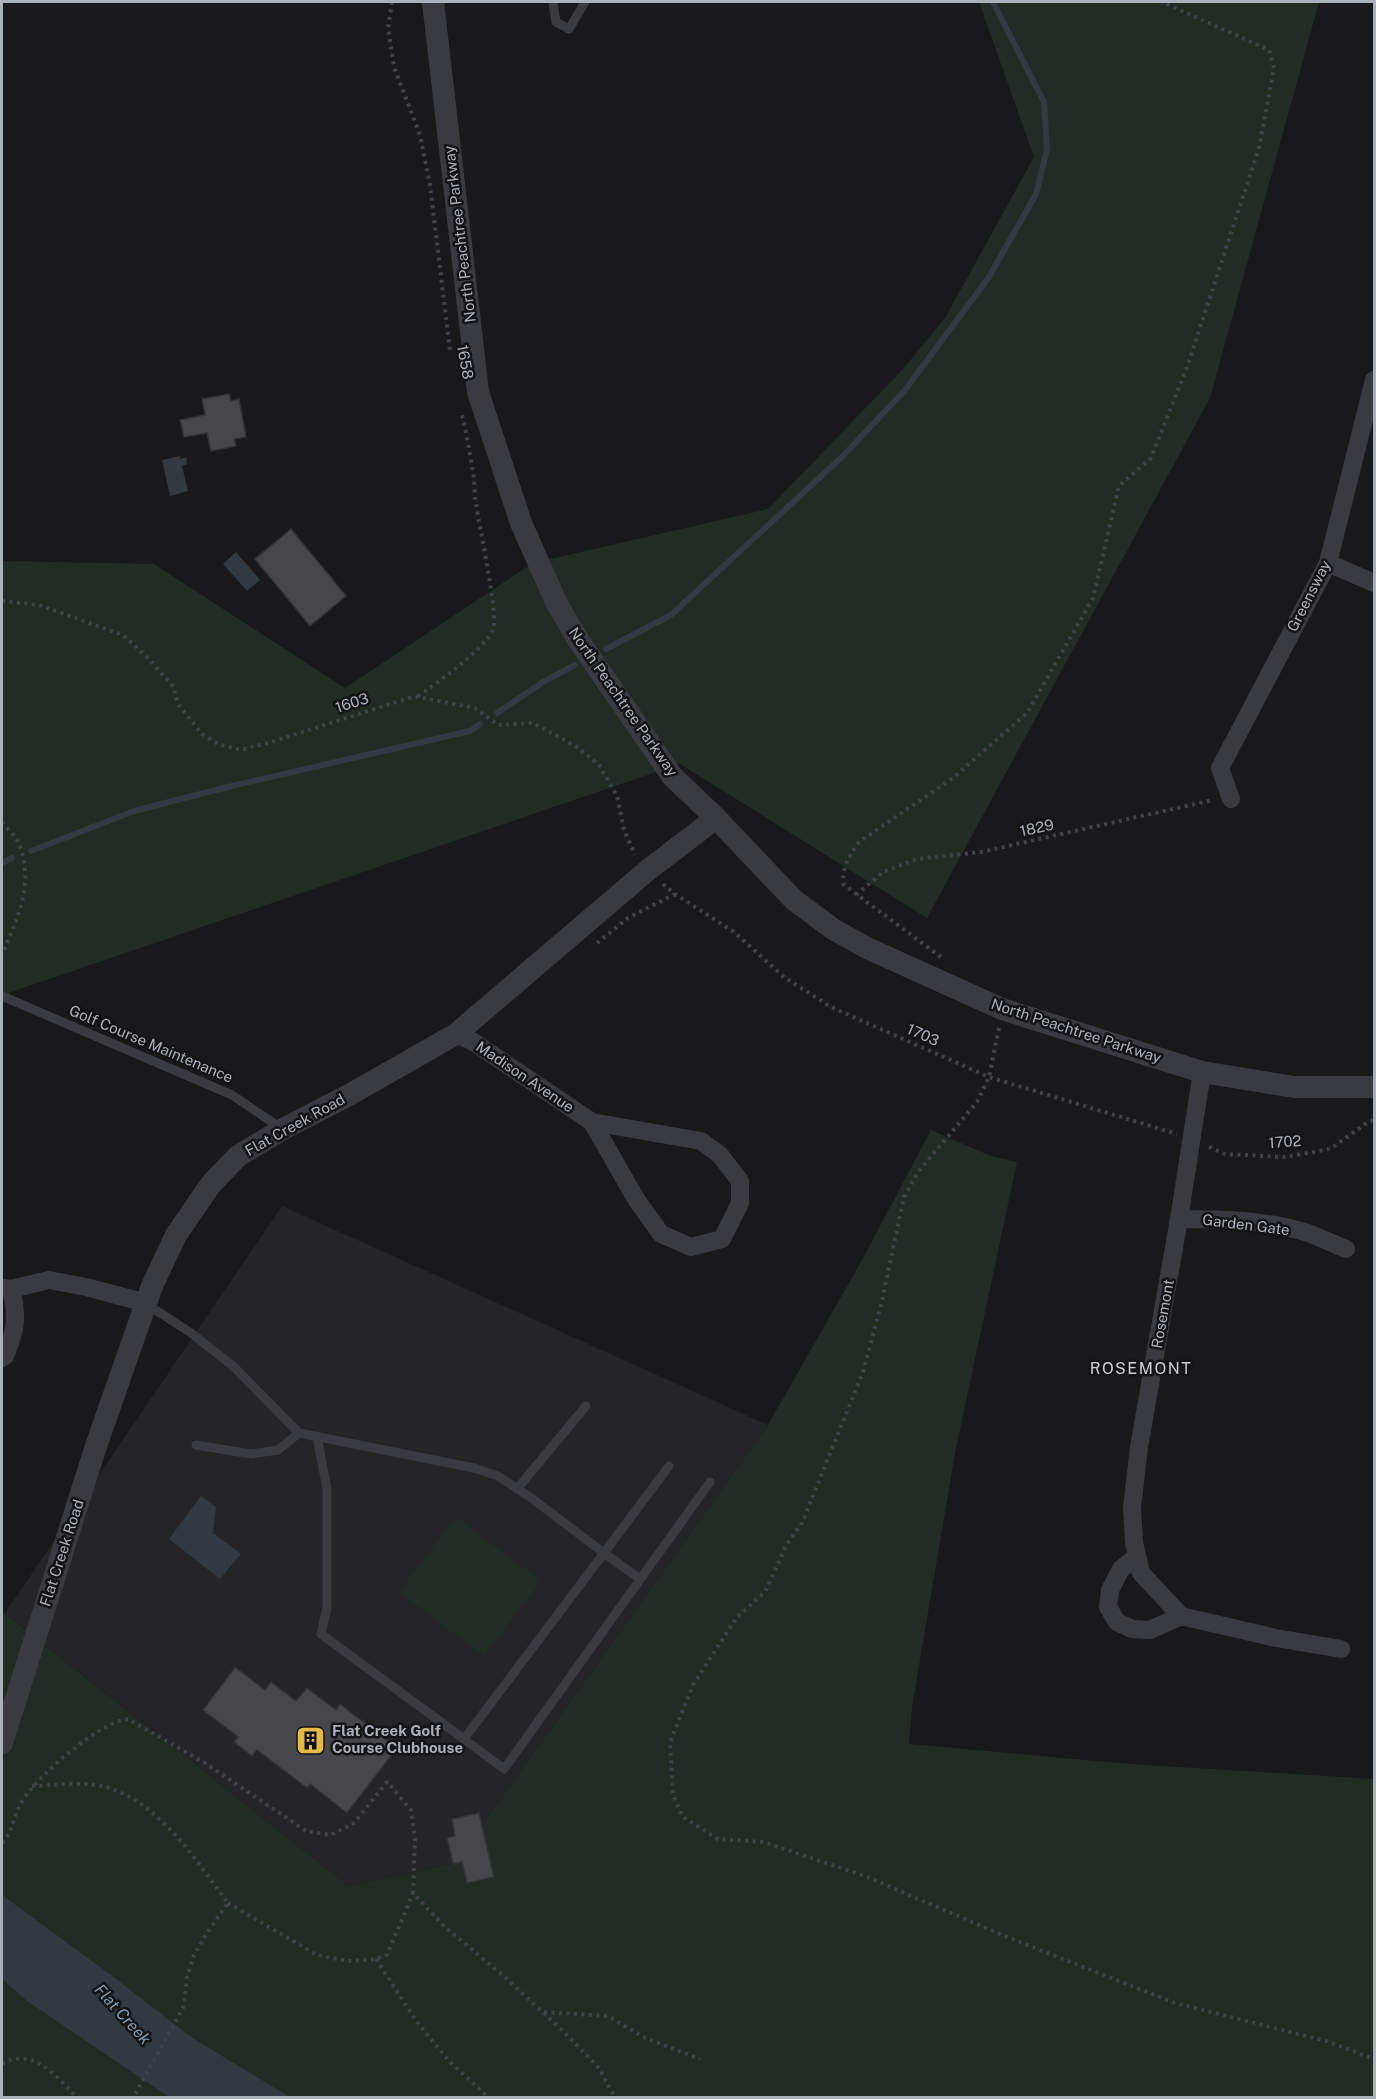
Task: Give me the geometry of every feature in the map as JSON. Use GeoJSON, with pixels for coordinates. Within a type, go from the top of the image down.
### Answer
{"type":"FeatureCollection","features":[{"type":"Feature","properties":{"kind":"street","name":"North Peachtree Parkway"},"geometry":{"type":"LineString","coordinates":[[433,2],[478,392],[520,523],[557,604],[577,638],[672,776],[716,818],[794,900],[833,929],[867,948],[1002,1009],[1202,1072],[1294,1087],[1374,1087]]}},
{"type":"Feature","properties":{"kind":"street","name":"Greensway"},"geometry":{"type":"LineString","coordinates":[[1231,799],[1220,768],[1328,563],[1374,380]]}},
{"type":"Feature","properties":{"kind":"street"},"geometry":{"type":"LineString","coordinates":[[1328,563],[1374,583]]}},
{"type":"Feature","properties":{"kind":"street","name":"Flat Creek Road"},"geometry":{"type":"LineString","coordinates":[[2,1743],[96,1446],[146,1303],[176,1234],[211,1184],[238,1156],[456,1034],[648,870],[716,818]]}},
{"type":"Feature","properties":{"kind":"street","name":"Madison Avenue"},"geometry":{"type":"LineString","coordinates":[[456,1034],[472,1041],[592,1122],[701,1142],[720,1155],[740,1181],[740,1203],[722,1239],[692,1246],[661,1234],[636,1199],[592,1122]]}},
{"type":"Feature","properties":{"kind":"street","name":"Rosemont"},"geometry":{"type":"LineString","coordinates":[[1181,1616],[1141,1573],[1134,1542],[1132,1508],[1139,1447],[1202,1072]]}},
{"type":"Feature","properties":{"kind":"street","name":"Garden Gate"},"geometry":{"type":"LineString","coordinates":[[1179,1219],[1223,1219],[1265,1224],[1309,1234],[1346,1249]]}},
{"type":"Feature","properties":{"kind":"street"},"geometry":{"type":"LineString","coordinates":[[2,1358],[5,1356],[15,1331],[15,1306],[6,1289],[49,1280],[146,1303]]}},
{"type":"Feature","properties":{"kind":"street"},"geometry":{"type":"LineString","coordinates":[[1137,1556],[1121,1569],[1110,1590],[1108,1607],[1117,1622],[1132,1629],[1150,1630],[1181,1616],[1276,1638],[1341,1649]]}},
{"type":"Feature","properties":{"kind":"lane"},"geometry":{"type":"LineString","coordinates":[[553,2],[556,22],[569,29],[585,2]]}},
{"type":"Feature","properties":{"kind":"lane","name":"Golf Course Maintenance"},"geometry":{"type":"LineString","coordinates":[[2,996],[232,1095],[283,1129]]}},
{"type":"Feature","properties":{"kind":"lane"},"geometry":{"type":"LineString","coordinates":[[146,1303],[191,1333],[233,1366],[299,1433],[474,1468],[498,1476],[640,1579]]}},
{"type":"Feature","properties":{"kind":"lane"},"geometry":{"type":"LineString","coordinates":[[517,1489],[586,1406]]}},
{"type":"Feature","properties":{"kind":"lane"},"geometry":{"type":"LineString","coordinates":[[196,1445],[251,1454],[278,1450],[299,1433]]}},
{"type":"Feature","properties":{"kind":"lane"},"geometry":{"type":"LineString","coordinates":[[317,1437],[327,1489],[327,1608],[321,1634],[504,1769],[710,1482]]}},
{"type":"Feature","properties":{"kind":"lane"},"geometry":{"type":"LineString","coordinates":[[464,1739],[669,1466]]}},
{"type":"Feature","properties":{"kind":"path","name":"1658"},"geometry":{"type":"LineString","coordinates":[[392,2],[388,28],[394,67],[420,135],[430,185],[441,286],[452,357]]}},
{"type":"Feature","properties":{"kind":"path","name":"1829"},"geometry":{"type":"LineString","coordinates":[[1162,2],[1269,50],[1274,68],[1259,147],[1187,367],[1151,458],[1119,486],[1093,598],[1027,713],[953,778],[859,842],[848,857],[843,875],[844,885],[856,895],[883,872],[916,859],[981,852],[1202,802],[1222,798],[1231,799]]}},
{"type":"Feature","properties":{"kind":"path"},"geometry":{"type":"LineString","coordinates":[[418,697],[479,648],[494,627],[493,607],[475,502],[474,474],[461,410]]}},
{"type":"Feature","properties":{"kind":"path","name":"1603"},"geometry":{"type":"LineString","coordinates":[[2,601],[39,605],[123,635],[174,686],[178,704],[202,734],[218,744],[240,750],[418,697],[475,708],[498,725],[533,723],[577,747],[599,765],[617,796],[624,830],[632,851],[648,870],[675,894]]}},
{"type":"Feature","properties":{"kind":"path"},"geometry":{"type":"LineString","coordinates":[[2,822],[19,842],[26,876],[25,894],[2,955]]}},
{"type":"Feature","properties":{"kind":"path","name":"1703"},"geometry":{"type":"LineString","coordinates":[[675,894],[734,932],[784,977],[831,1006],[989,1077],[1192,1139]]}},
{"type":"Feature","properties":{"kind":"path"},"geometry":{"type":"LineString","coordinates":[[989,1077],[977,1102],[918,1172],[904,1197],[881,1305],[863,1372],[802,1523],[787,1544],[765,1592],[737,1617],[693,1685],[670,1742],[673,1795],[683,1817],[718,1839],[763,1842],[865,1876],[1007,1937],[1174,2003],[1326,2041],[1374,2059]]}},
{"type":"Feature","properties":{"kind":"path","name":"1702"},"geometry":{"type":"LineString","coordinates":[[1192,1139],[1225,1154],[1286,1157],[1329,1149],[1374,1120]]}},
{"type":"Feature","properties":{"kind":"path"},"geometry":{"type":"LineString","coordinates":[[2,1843],[9,1836],[20,1805],[32,1786],[97,1732],[118,1720],[128,1719],[205,1763],[306,1831],[331,1835],[354,1823],[387,1782],[411,1810],[414,1839],[413,1893],[387,1955],[376,1959],[348,1961],[317,1955],[228,1903],[174,1833],[148,1809],[114,1789],[82,1784],[32,1786]]}},
{"type":"Feature","properties":{"kind":"path"},"geometry":{"type":"LineString","coordinates":[[413,1893],[445,1927],[506,1978],[599,2068],[615,2097]]}},
{"type":"Feature","properties":{"kind":"path"},"geometry":{"type":"LineString","coordinates":[[133,2097],[184,2006],[187,1976],[194,1955],[228,1903]]}},
{"type":"Feature","properties":{"kind":"path"},"geometry":{"type":"LineString","coordinates":[[376,1959],[417,2022],[448,2060],[489,2097]]}},
{"type":"Feature","properties":{"kind":"path"},"geometry":{"type":"LineString","coordinates":[[543,2012],[608,2016],[645,2038],[700,2059]]}},
{"type":"Feature","properties":{"kind":"path"},"geometry":{"type":"LineString","coordinates":[[2,2064],[12,2058],[30,2059],[53,2071],[77,2097]]}},
{"type":"Feature","properties":{"kind":"shaded area"},"geometry":{"type":"Polygon","coordinates":[[[979,2],[1319,2],[1210,398],[927,918],[680,764],[11,992],[2,999],[2,561],[154,564],[345,688],[533,563],[768,509],[903,369],[945,318],[1034,157],[979,2]]]}},
{"type":"Feature","properties":{"kind":"shaded area","name":"Flat Creek"},"geometry":{"type":"Polygon","coordinates":[[[931,1130],[991,1156],[1017,1162],[955,1453],[912,1707],[909,1744],[1130,1764],[1374,1779],[1374,2097],[2,2097],[2,1611],[349,1886],[455,1863],[768,1425],[862,1260],[931,1130]]]}},
{"type":"Feature","properties":{"kind":"shaded area"},"geometry":{"type":"Polygon","coordinates":[[[282,1206],[768,1425],[455,1863],[349,1886],[5,1613],[282,1206]]]}},
{"type":"Feature","properties":{"kind":"shaded area"},"geometry":{"type":"Polygon","coordinates":[[[456,1517],[541,1581],[484,1656],[399,1592],[456,1517]]]}},
{"type":"Feature","properties":{"kind":"water"},"geometry":{"type":"Polygon","coordinates":[[[180,456],[180,459],[186,457],[187,464],[182,466],[188,491],[170,496],[162,460],[180,456]]]}},
{"type":"Feature","properties":{"kind":"water"},"geometry":{"type":"Polygon","coordinates":[[[236,552],[260,580],[247,591],[223,564],[236,552]]]}},
{"type":"Feature","properties":{"kind":"water"},"geometry":{"type":"Polygon","coordinates":[[[201,1496],[216,1507],[213,1533],[241,1554],[220,1579],[169,1539],[201,1496]]]}},
{"type":"Feature","properties":{"kind":"water"},"geometry":{"type":"Polygon","coordinates":[[[2,1895],[191,2037],[290,2097],[169,2097],[27,2001],[2,1979],[2,1895]]]}},
{"type":"Feature","properties":{"kind":"building"},"geometry":{"type":"Polygon","coordinates":[[[229,394],[231,401],[239,399],[246,437],[234,439],[236,446],[211,451],[207,433],[184,437],[180,420],[205,415],[202,399],[229,394]]]}},
{"type":"Feature","properties":{"kind":"building"},"geometry":{"type":"Polygon","coordinates":[[[291,529],[346,596],[310,626],[255,559],[291,529]]]}},
{"type":"Feature","properties":{"kind":"building","name":"Flat Creek Golf Course Clubhouse"},"geometry":{"type":"Polygon","coordinates":[[[235,1667],[265,1690],[271,1682],[296,1701],[307,1688],[336,1710],[340,1704],[397,1748],[347,1813],[310,1784],[307,1788],[257,1750],[252,1756],[234,1742],[238,1737],[203,1710],[235,1667]]]}},
{"type":"Feature","properties":{"kind":"building"},"geometry":{"type":"Polygon","coordinates":[[[479,1813],[494,1877],[467,1883],[462,1862],[453,1864],[447,1838],[455,1836],[452,1819],[479,1813]]]}},
{"type":"Feature","properties":{"kind":"waterway"},"geometry":{"type":"LineString","coordinates":[[606,649],[671,615],[843,456],[905,390],[989,277],[1036,194],[1047,149],[1044,102],[993,2]]}},
{"type":"Feature","properties":{"kind":"waterway"},"geometry":{"type":"LineString","coordinates":[[497,713],[543,682],[575,665]]}},
{"type":"Feature","properties":{"kind":"waterway"},"geometry":{"type":"LineString","coordinates":[[31,851],[134,811],[470,731],[480,724]]}},
{"type":"Feature","properties":{"kind":"waterway"},"geometry":{"type":"LineString","coordinates":[[2,863],[12,858]]}},
{"type":"Feature","properties":{"kind":"place","name":"Flat Creek Golf Course Clubhouse"},"geometry":{"type":"Point","coordinates":[311,1740]}},
{"type":"Feature","properties":{"kind":"district","name":"ROSEMONT"},"geometry":{"type":"Point","coordinates":[1141,1368]}}]}
